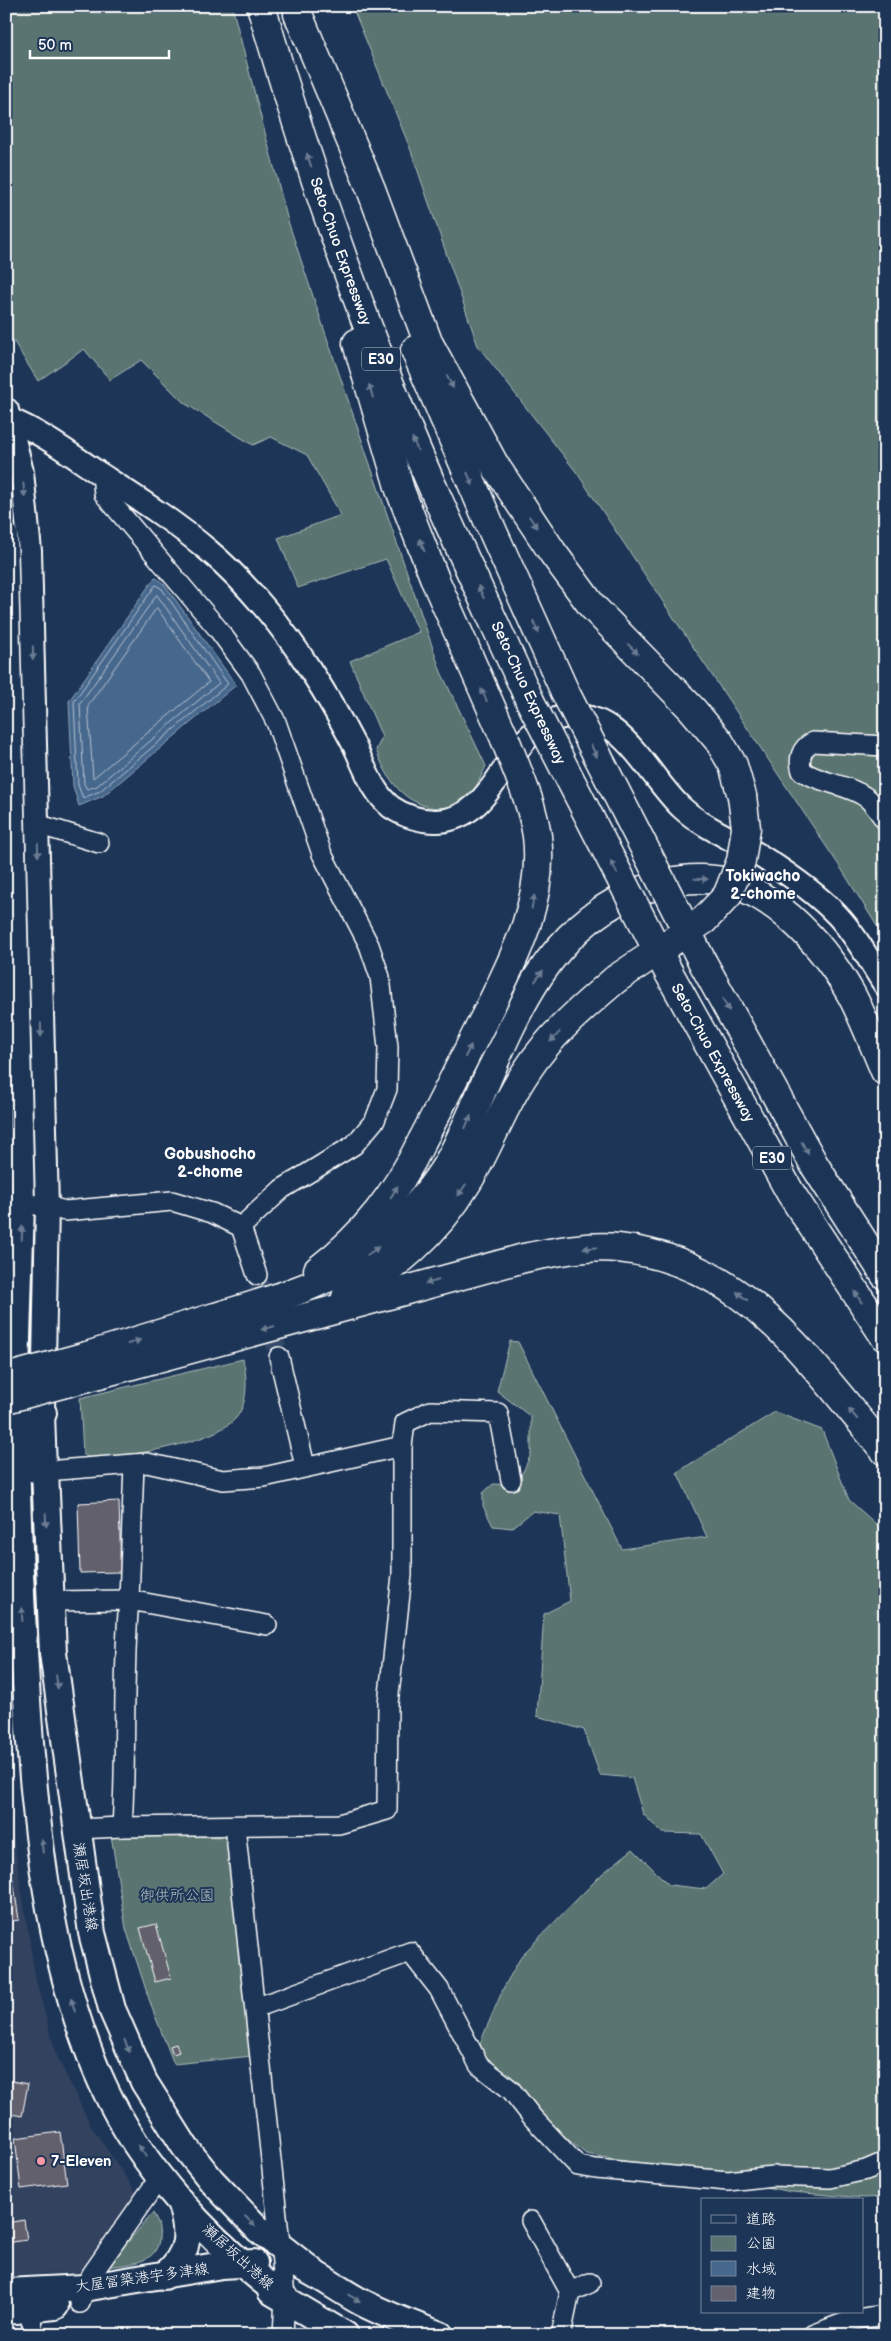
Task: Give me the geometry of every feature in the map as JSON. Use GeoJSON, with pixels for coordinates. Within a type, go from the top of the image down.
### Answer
{"type":"FeatureCollection","features":[{"type":"Feature","properties":{"kind":"highway","name":"Seto-Chuo Expressway"},"geometry":{"type":"LineString","coordinates":[[261,6],[288,100],[338,245],[390,383],[455,537],[530,700],[669,973],[790,1192],[885,1337]]}},
{"type":"Feature","properties":{"kind":"highway"},"geometry":{"type":"LineString","coordinates":[[297,10],[371,189],[428,342],[494,464],[553,553],[592,606],[692,709],[719,741],[733,766],[742,796],[746,828],[741,861],[727,896],[704,920],[616,979],[586,1005],[548,1043],[526,1072],[468,1183],[447,1214],[421,1244],[376,1280],[315,1316]]}},
{"type":"Feature","properties":{"kind":"highway","name":"E30"},"geometry":{"type":"LineString","coordinates":[[297,10],[332,122],[370,232],[423,370],[565,692],[703,963],[815,1166],[885,1276]]}},
{"type":"Feature","properties":{"kind":"highway"},"geometry":{"type":"LineString","coordinates":[[284,1297],[337,1256],[364,1230],[389,1200],[408,1169],[508,971],[523,937],[534,901],[537,867],[537,837],[528,799],[505,739],[439,590],[400,490],[346,306],[338,245]]}},
{"type":"Feature","properties":{"kind":"highway"},"geometry":{"type":"LineString","coordinates":[[6,1399],[88,1366],[284,1297],[339,1274],[389,1240],[437,1182],[454,1154],[534,983],[561,946],[583,922],[606,906],[643,889],[682,878],[712,879],[737,885],[763,897],[812,940],[836,970],[852,996],[885,1071]]}},
{"type":"Feature","properties":{"kind":"highway"},"geometry":{"type":"LineString","coordinates":[[6,1378],[88,1366],[315,1316],[475,1270],[558,1251],[617,1248],[649,1253],[681,1262],[734,1290],[758,1308],[806,1358],[885,1451]]}},
{"type":"Feature","properties":{"kind":"main road"},"geometry":{"type":"LineString","coordinates":[[43,1413],[27,1431],[10,1436],[45,1471]]}},
{"type":"Feature","properties":{"kind":"main road","name":"瀬居坂出港線"},"geometry":{"type":"LineString","coordinates":[[10,1436],[16,1473],[12,1648],[58,1947],[74,2010],[103,2086],[139,2148],[160,2177],[230,2260],[285,2298]]}},
{"type":"Feature","properties":{"kind":"main road","name":"瀬居坂出港線"},"geometry":{"type":"LineString","coordinates":[[45,1471],[53,1654],[76,1829],[92,1932],[112,2009],[144,2082],[164,2116],[212,2181],[282,2255],[378,2310],[440,2335]]}},
{"type":"Feature","properties":{"kind":"main road"},"geometry":{"type":"LineString","coordinates":[[200,2284],[213,2276],[230,2260],[225,2223],[212,2181]]}},
{"type":"Feature","properties":{"kind":"main road"},"geometry":{"type":"LineString","coordinates":[[164,2276],[175,2266],[186,2245],[187,2232],[180,2201]]}},
{"type":"Feature","properties":{"kind":"main road","name":"大屋冨築港宇多津線"},"geometry":{"type":"LineString","coordinates":[[19,2310],[230,2260],[282,2255]]}},
{"type":"Feature","properties":{"kind":"main road","name":"大屋冨築港宇多津線"},"geometry":{"type":"LineString","coordinates":[[6,2292],[82,2295],[224,2280],[240,2281],[266,2289],[285,2298],[345,2335]]}},
{"type":"Feature","properties":{"kind":"street"},"geometry":{"type":"LineString","coordinates":[[8,415],[137,497],[210,552],[259,602],[311,669],[353,743],[376,790],[390,806],[408,816],[426,821],[444,821],[463,814],[479,802],[533,732],[548,722],[564,717],[580,717],[596,721],[612,728],[630,746],[656,780],[684,810],[764,858],[837,915],[885,986]]}},
{"type":"Feature","properties":{"kind":"street"},"geometry":{"type":"LineString","coordinates":[[8,415],[22,472],[30,551],[42,1072],[47,1206],[43,1413],[45,1471]]}},
{"type":"Feature","properties":{"kind":"street"},"geometry":{"type":"LineString","coordinates":[[102,475],[104,494],[218,629],[251,674],[276,722],[322,854],[369,946],[380,977],[388,1056],[386,1089],[375,1120],[354,1145],[282,1190],[241,1227]]}},
{"type":"Feature","properties":{"kind":"street"},"geometry":{"type":"LineString","coordinates":[[6,533],[14,1203],[21,1266],[10,1436]]}},
{"type":"Feature","properties":{"kind":"street"},"geometry":{"type":"LineString","coordinates":[[885,746],[813,742],[807,745],[800,756],[799,763],[802,771],[812,778],[848,788],[868,799],[885,820]]}},
{"type":"Feature","properties":{"kind":"street"},"geometry":{"type":"LineString","coordinates":[[37,824],[99,844]]}},
{"type":"Feature","properties":{"kind":"street"},"geometry":{"type":"LineString","coordinates":[[12,984],[40,991]]}},
{"type":"Feature","properties":{"kind":"street"},"geometry":{"type":"LineString","coordinates":[[13,1066],[42,1072]]}},
{"type":"Feature","properties":{"kind":"street"},"geometry":{"type":"LineString","coordinates":[[14,1203],[47,1206],[64,1211],[172,1201],[212,1214],[241,1227],[257,1275]]}},
{"type":"Feature","properties":{"kind":"street"},"geometry":{"type":"LineString","coordinates":[[6,1325],[21,1266]]}},
{"type":"Feature","properties":{"kind":"street"},"geometry":{"type":"LineString","coordinates":[[279,1357],[304,1466]]}},
{"type":"Feature","properties":{"kind":"street"},"geometry":{"type":"LineString","coordinates":[[76,1829],[339,1824],[388,1810],[388,1704],[402,1576],[402,1446],[406,1423],[430,1411],[498,1413],[511,1480]]}},
{"type":"Feature","properties":{"kind":"street"},"geometry":{"type":"LineString","coordinates":[[16,1473],[147,1463],[223,1480],[264,1477],[304,1466],[402,1446]]}},
{"type":"Feature","properties":{"kind":"street"},"geometry":{"type":"LineString","coordinates":[[122,1827],[125,1766],[124,1654],[134,1464]]}},
{"type":"Feature","properties":{"kind":"street"},"geometry":{"type":"LineString","coordinates":[[50,1601],[128,1600],[267,1625]]}},
{"type":"Feature","properties":{"kind":"street"},"geometry":{"type":"LineString","coordinates":[[235,1826],[282,2255],[285,2298],[283,2335]]}},
{"type":"Feature","properties":{"kind":"street"},"geometry":{"type":"LineString","coordinates":[[255,2008],[410,1952],[439,1989],[479,2066],[511,2090],[533,2118],[578,2166],[728,2181],[773,2176],[830,2178],[866,2170],[885,2162]]}},
{"type":"Feature","properties":{"kind":"street"},"geometry":{"type":"LineString","coordinates":[[82,2295],[160,2177]]}},
{"type":"Feature","properties":{"kind":"street"},"geometry":{"type":"LineString","coordinates":[[531,2221],[570,2292],[561,2335]]}},
{"type":"Feature","properties":{"kind":"street"},"geometry":{"type":"LineString","coordinates":[[570,2292],[590,2283]]}},
{"type":"Feature","properties":{"kind":"street"},"geometry":{"type":"LineString","coordinates":[[19,2310],[32,2335]]}},
{"type":"Feature","properties":{"kind":"street"},"geometry":{"type":"LineString","coordinates":[[813,2335],[857,2318],[885,2316]]}},
{"type":"Feature","properties":{"kind":"shaded area"},"geometry":{"type":"Polygon","coordinates":[[[6,1791],[36,1981],[56,2054],[91,2126],[137,2193],[85,2272],[6,2276],[6,1791]]]}},
{"type":"Feature","properties":{"kind":"green space"},"geometry":{"type":"Polygon","coordinates":[[[6,6],[232,6],[288,221],[329,344],[441,672],[486,766],[475,789],[457,807],[437,808],[426,806],[408,797],[394,784],[376,750],[382,737],[350,661],[419,632],[386,559],[298,588],[278,538],[341,515],[307,455],[271,437],[253,445],[184,403],[141,360],[110,380],[84,349],[38,381],[6,329],[6,6]]]}},
{"type":"Feature","properties":{"kind":"green space"},"geometry":{"type":"Polygon","coordinates":[[[352,6],[885,6],[885,939],[842,870],[577,473],[478,346],[410,148],[352,6]]]}},
{"type":"Feature","properties":{"kind":"green space"},"geometry":{"type":"Polygon","coordinates":[[[510,1341],[518,1342],[622,1549],[707,1537],[677,1472],[775,1412],[822,1430],[849,1500],[885,1532],[885,2197],[864,2198],[792,2192],[586,2154],[489,2075],[480,2043],[504,1987],[522,1955],[602,1874],[633,1849],[669,1885],[706,1889],[723,1874],[701,1834],[662,1833],[643,1814],[632,1778],[600,1775],[584,1730],[537,1716],[544,1614],[570,1601],[560,1515],[533,1511],[512,1528],[493,1526],[483,1506],[483,1493],[493,1484],[517,1485],[531,1454],[531,1417],[497,1391],[510,1341]]]}},
{"type":"Feature","properties":{"kind":"green space"},"geometry":{"type":"Polygon","coordinates":[[[243,1359],[246,1390],[243,1405],[236,1418],[225,1427],[190,1442],[147,1452],[92,1460],[83,1454],[80,1398],[243,1359]]]}},
{"type":"Feature","properties":{"kind":"green space","name":"御供所公園"},"geometry":{"type":"Polygon","coordinates":[[[111,1835],[227,1837],[253,2056],[174,2064],[152,2008],[126,1929],[111,1835]]]}},
{"type":"Feature","properties":{"kind":"green space"},"geometry":{"type":"Polygon","coordinates":[[[153,2213],[158,2223],[159,2239],[153,2254],[139,2262],[106,2267],[153,2213]]]}},
{"type":"Feature","properties":{"kind":"water"},"geometry":{"type":"Polygon","coordinates":[[[155,577],[165,585],[236,685],[103,796],[79,806],[73,786],[69,701],[155,577]]]}},
{"type":"Feature","properties":{"kind":"building"},"geometry":{"type":"Polygon","coordinates":[[[119,1501],[121,1572],[80,1573],[78,1503],[119,1501]]]}},
{"type":"Feature","properties":{"kind":"building"},"geometry":{"type":"Polygon","coordinates":[[[6,1843],[9,1843],[11,1860],[6,1860],[6,1843]]]}},
{"type":"Feature","properties":{"kind":"building"},"geometry":{"type":"Polygon","coordinates":[[[13,1879],[19,1920],[6,1922],[6,1880],[13,1879]]]}},
{"type":"Feature","properties":{"kind":"building"},"geometry":{"type":"Polygon","coordinates":[[[156,1924],[171,1978],[155,1982],[140,1928],[156,1924]]]}},
{"type":"Feature","properties":{"kind":"building"},"geometry":{"type":"Polygon","coordinates":[[[176,2044],[179,2052],[173,2054],[170,2046],[176,2044]]]}},
{"type":"Feature","properties":{"kind":"building"},"geometry":{"type":"Polygon","coordinates":[[[6,2080],[28,2084],[22,2116],[6,2113],[6,2080]]]}},
{"type":"Feature","properties":{"kind":"building","name":"7-Eleven"},"geometry":{"type":"Polygon","coordinates":[[[60,2132],[67,2183],[21,2189],[15,2138],[60,2132]]]}},
{"type":"Feature","properties":{"kind":"building"},"geometry":{"type":"Polygon","coordinates":[[[24,2220],[27,2240],[6,2243],[6,2223],[24,2220]]]}},
{"type":"Feature","properties":{"kind":"tunnel"},"geometry":{"type":"LineString","coordinates":[[257,1275],[279,1357]]}},
{"type":"Feature","properties":{"kind":"place","name":"7-Eleven"},"geometry":{"type":"Point","coordinates":[41,2161]}},
{"type":"Feature","properties":{"kind":"district","name":"Tokiwacho 2-chome"},"geometry":{"type":"Point","coordinates":[763,885]}},
{"type":"Feature","properties":{"kind":"district","name":"Gobushocho 2-chome"},"geometry":{"type":"Point","coordinates":[210,1163]}}]}
